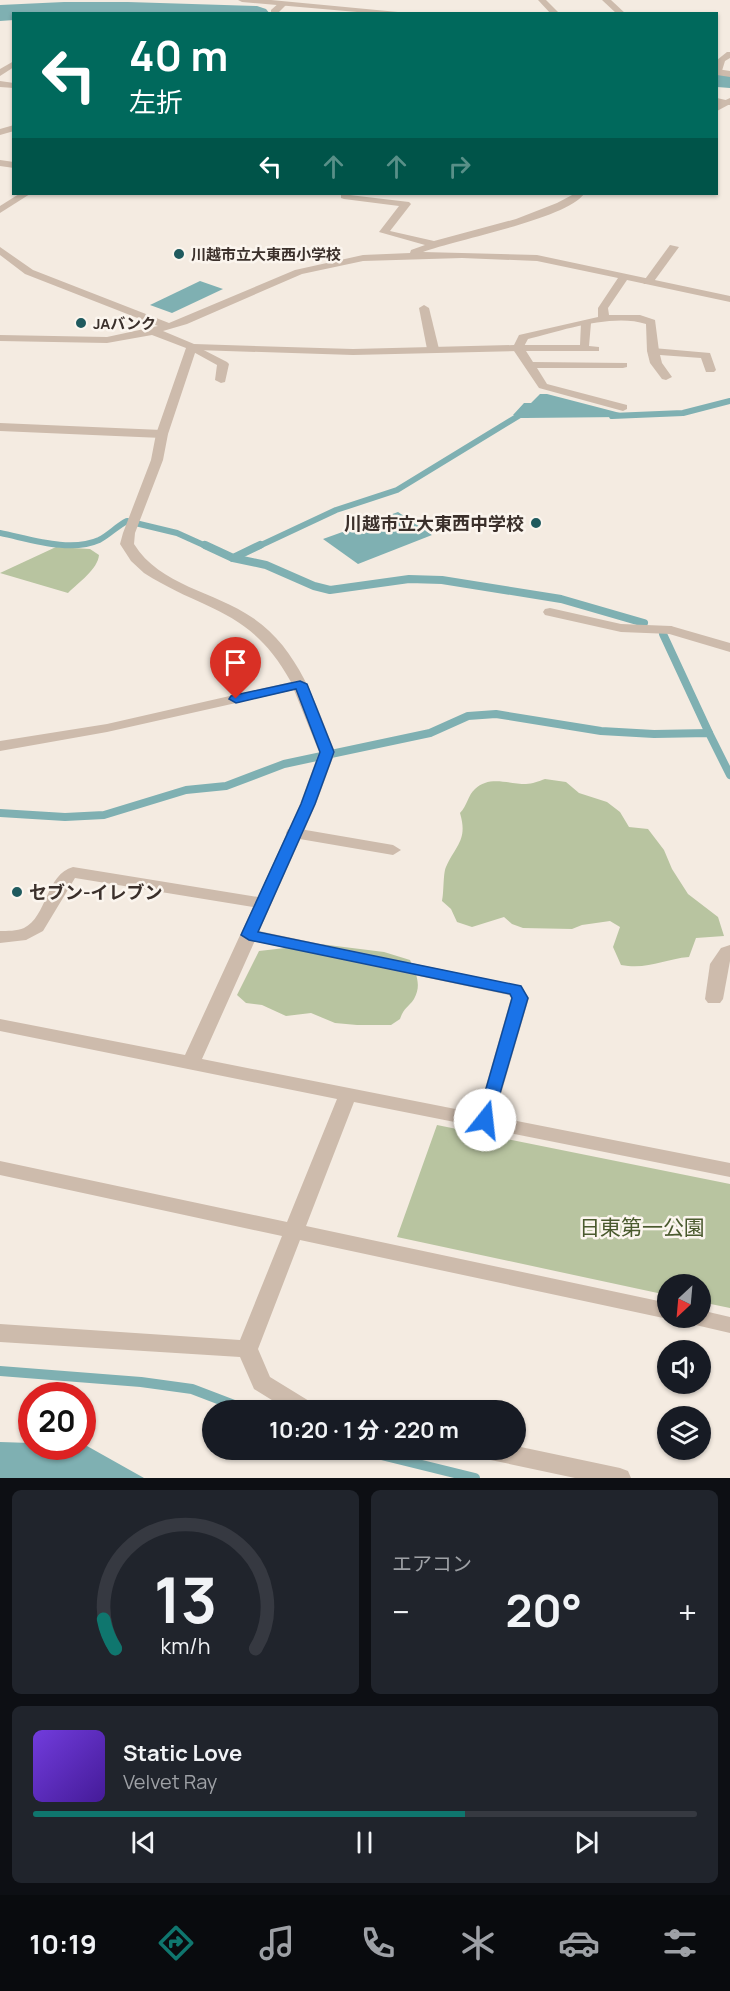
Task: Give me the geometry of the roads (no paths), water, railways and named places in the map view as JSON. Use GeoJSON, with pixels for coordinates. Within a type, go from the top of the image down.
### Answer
{"type":"FeatureCollection","features":[{"type":"Feature","properties":{"kind":"street"},"geometry":{"type":"LineString","coordinates":[[242,0],[392,12]]}},
{"type":"Feature","properties":{"kind":"street"},"geometry":{"type":"LineString","coordinates":[[375,0],[380,11]]}},
{"type":"Feature","properties":{"kind":"street"},"geometry":{"type":"LineString","coordinates":[[542,0],[554,12]]}},
{"type":"Feature","properties":{"kind":"street"},"geometry":{"type":"LineString","coordinates":[[606,0],[619,12]]}},
{"type":"Feature","properties":{"kind":"street"},"geometry":{"type":"LineString","coordinates":[[274,12],[283,4]]}},
{"type":"Feature","properties":{"kind":"street"},"geometry":{"type":"LineString","coordinates":[[730,54],[721,60],[718,72],[730,74]]}},
{"type":"Feature","properties":{"kind":"street"},"geometry":{"type":"LineString","coordinates":[[0,210],[23,195]]}},
{"type":"Feature","properties":{"kind":"street"},"geometry":{"type":"LineString","coordinates":[[346,195],[344,196],[406,204],[384,232],[434,244]]}},
{"type":"Feature","properties":{"kind":"street"},"geometry":{"type":"LineString","coordinates":[[410,254],[434,244],[515,224],[544,214],[578,195]]}},
{"type":"Feature","properties":{"kind":"street"},"geometry":{"type":"LineString","coordinates":[[648,282],[674,247]]}},
{"type":"Feature","properties":{"kind":"street"},"geometry":{"type":"LineString","coordinates":[[0,250],[29,272],[168,326]]}},
{"type":"Feature","properties":{"kind":"street"},"geometry":{"type":"LineString","coordinates":[[0,338],[107,339],[153,331],[221,307],[299,272],[363,258],[410,254],[520,257],[730,299]]}},
{"type":"Feature","properties":{"kind":"street"},"geometry":{"type":"LineString","coordinates":[[604,318],[602,313],[607,300],[624,277]]}},
{"type":"Feature","properties":{"kind":"street"},"geometry":{"type":"LineString","coordinates":[[424,309],[433,349]]}},
{"type":"Feature","properties":{"kind":"street"},"geometry":{"type":"LineString","coordinates":[[518,348],[523,337],[604,318],[650,321],[656,363],[666,377]]}},
{"type":"Feature","properties":{"kind":"street"},"geometry":{"type":"LineString","coordinates":[[192,347],[353,352],[590,347],[586,323]]}},
{"type":"Feature","properties":{"kind":"street"},"geometry":{"type":"LineString","coordinates":[[153,331],[192,347],[223,364],[220,380]]}},
{"type":"Feature","properties":{"kind":"street"},"geometry":{"type":"LineString","coordinates":[[191,1063],[326,756],[300,684],[285,660],[251,622],[213,600],[169,583],[140,563],[128,544],[129,533],[157,460],[162,434],[192,347]]}},
{"type":"Feature","properties":{"kind":"street"},"geometry":{"type":"LineString","coordinates":[[518,348],[543,386],[623,407]]}},
{"type":"Feature","properties":{"kind":"street"},"geometry":{"type":"LineString","coordinates":[[653,351],[706,355],[710,369]]}},
{"type":"Feature","properties":{"kind":"street"},"geometry":{"type":"LineString","coordinates":[[529,365],[623,365]]}},
{"type":"Feature","properties":{"kind":"street"},"geometry":{"type":"LineString","coordinates":[[0,427],[162,434]]}},
{"type":"Feature","properties":{"kind":"street"},"geometry":{"type":"LineString","coordinates":[[550,612],[621,628],[671,630],[730,648]]}},
{"type":"Feature","properties":{"kind":"street"},"geometry":{"type":"LineString","coordinates":[[0,746],[107,728],[300,684]]}},
{"type":"Feature","properties":{"kind":"street"},"geometry":{"type":"LineString","coordinates":[[294,833],[393,850]]}},
{"type":"Feature","properties":{"kind":"street"},"geometry":{"type":"LineString","coordinates":[[0,937],[26,934],[37,927],[67,874],[73,872],[262,903]]}},
{"type":"Feature","properties":{"kind":"street"},"geometry":{"type":"LineString","coordinates":[[249,935],[515,990],[520,998],[485,1120]]}},
{"type":"Feature","properties":{"kind":"street"},"geometry":{"type":"LineString","coordinates":[[714,999],[719,964],[730,951]]}},
{"type":"Feature","properties":{"kind":"street"},"geometry":{"type":"LineString","coordinates":[[0,1025],[730,1170]]}},
{"type":"Feature","properties":{"kind":"street"},"geometry":{"type":"LineString","coordinates":[[290,1400],[262,1383],[247,1349],[292,1230],[348,1094]]}},
{"type":"Feature","properties":{"kind":"street"},"geometry":{"type":"LineString","coordinates":[[0,1168],[657,1309]]}},
{"type":"Feature","properties":{"kind":"street"},"geometry":{"type":"LineString","coordinates":[[711,1321],[730,1325]]}},
{"type":"Feature","properties":{"kind":"street"},"geometry":{"type":"LineString","coordinates":[[0,1333],[247,1349]]}},
{"type":"Feature","properties":{"kind":"street"},"geometry":{"type":"LineString","coordinates":[[526,1458],[620,1478]]}},
{"type":"Feature","properties":{"kind":"water"},"geometry":{"type":"Polygon","coordinates":[[[200,281],[223,289],[172,313],[150,305],[200,281]]]}},
{"type":"Feature","properties":{"kind":"water"},"geometry":{"type":"Polygon","coordinates":[[[540,394],[620,413],[622,417],[524,418],[513,415],[524,403],[531,403],[540,394]]]}},
{"type":"Feature","properties":{"kind":"water"},"geometry":{"type":"Polygon","coordinates":[[[398,512],[432,535],[358,564],[323,539],[398,512]]]}},
{"type":"Feature","properties":{"kind":"water"},"geometry":{"type":"Polygon","coordinates":[[[0,1442],[18,1443],[18,1460],[96,1460],[96,1451],[144,1478],[0,1478],[0,1442]]]}},
{"type":"Feature","properties":{"kind":"waterway"},"geometry":{"type":"LineString","coordinates":[[16,12],[64,9],[209,12]]}},
{"type":"Feature","properties":{"kind":"waterway"},"geometry":{"type":"LineString","coordinates":[[0,13],[12,12]]}},
{"type":"Feature","properties":{"kind":"waterway"},"geometry":{"type":"LineString","coordinates":[[718,79],[730,80]]}},
{"type":"Feature","properties":{"kind":"waterway"},"geometry":{"type":"LineString","coordinates":[[612,416],[683,413],[730,401]]}},
{"type":"Feature","properties":{"kind":"waterway"},"geometry":{"type":"LineString","coordinates":[[257,547],[336,510],[397,490],[520,415],[527,415]]}},
{"type":"Feature","properties":{"kind":"waterway"},"geometry":{"type":"LineString","coordinates":[[0,533],[50,544],[88,544],[99,540],[127,521],[177,533],[208,547]]}},
{"type":"Feature","properties":{"kind":"waterway"},"geometry":{"type":"LineString","coordinates":[[205,545],[233,558]]}},
{"type":"Feature","properties":{"kind":"waterway"},"geometry":{"type":"LineString","coordinates":[[233,558],[260,545]]}},
{"type":"Feature","properties":{"kind":"waterway"},"geometry":{"type":"LineString","coordinates":[[233,558],[266,565],[314,586],[330,590],[409,579],[442,580],[561,599],[644,623]]}},
{"type":"Feature","properties":{"kind":"waterway"},"geometry":{"type":"LineString","coordinates":[[663,634],[709,733]]}},
{"type":"Feature","properties":{"kind":"waterway"},"geometry":{"type":"LineString","coordinates":[[0,813],[65,817],[104,815],[186,790],[226,786],[284,764],[430,733],[468,716],[496,714],[601,731],[654,734],[709,733]]}},
{"type":"Feature","properties":{"kind":"waterway"},"geometry":{"type":"LineString","coordinates":[[709,733],[730,775]]}},
{"type":"Feature","properties":{"kind":"waterway"},"geometry":{"type":"LineString","coordinates":[[0,1371],[141,1382],[192,1389],[221,1400]]}},
{"type":"Feature","properties":{"kind":"waterway"},"geometry":{"type":"LineString","coordinates":[[402,1460],[475,1478]]}},
{"type":"Feature","properties":{"kind":"place","name":"川越市立大東西小学校"},"geometry":{"type":"Point","coordinates":[179,254]}},
{"type":"Feature","properties":{"kind":"place","name":"JAバンク"},"geometry":{"type":"Point","coordinates":[81,323]}},
{"type":"Feature","properties":{"kind":"place","name":"川越市立大東西中学校"},"geometry":{"type":"Point","coordinates":[536,523]}},
{"type":"Feature","properties":{"kind":"place","name":"セブン-イレブン"},"geometry":{"type":"Point","coordinates":[17,892]}},
{"type":"Feature","properties":{"kind":"park label","name":"日東第一公園"},"geometry":{"type":"Point","coordinates":[642,1227]}}]}
